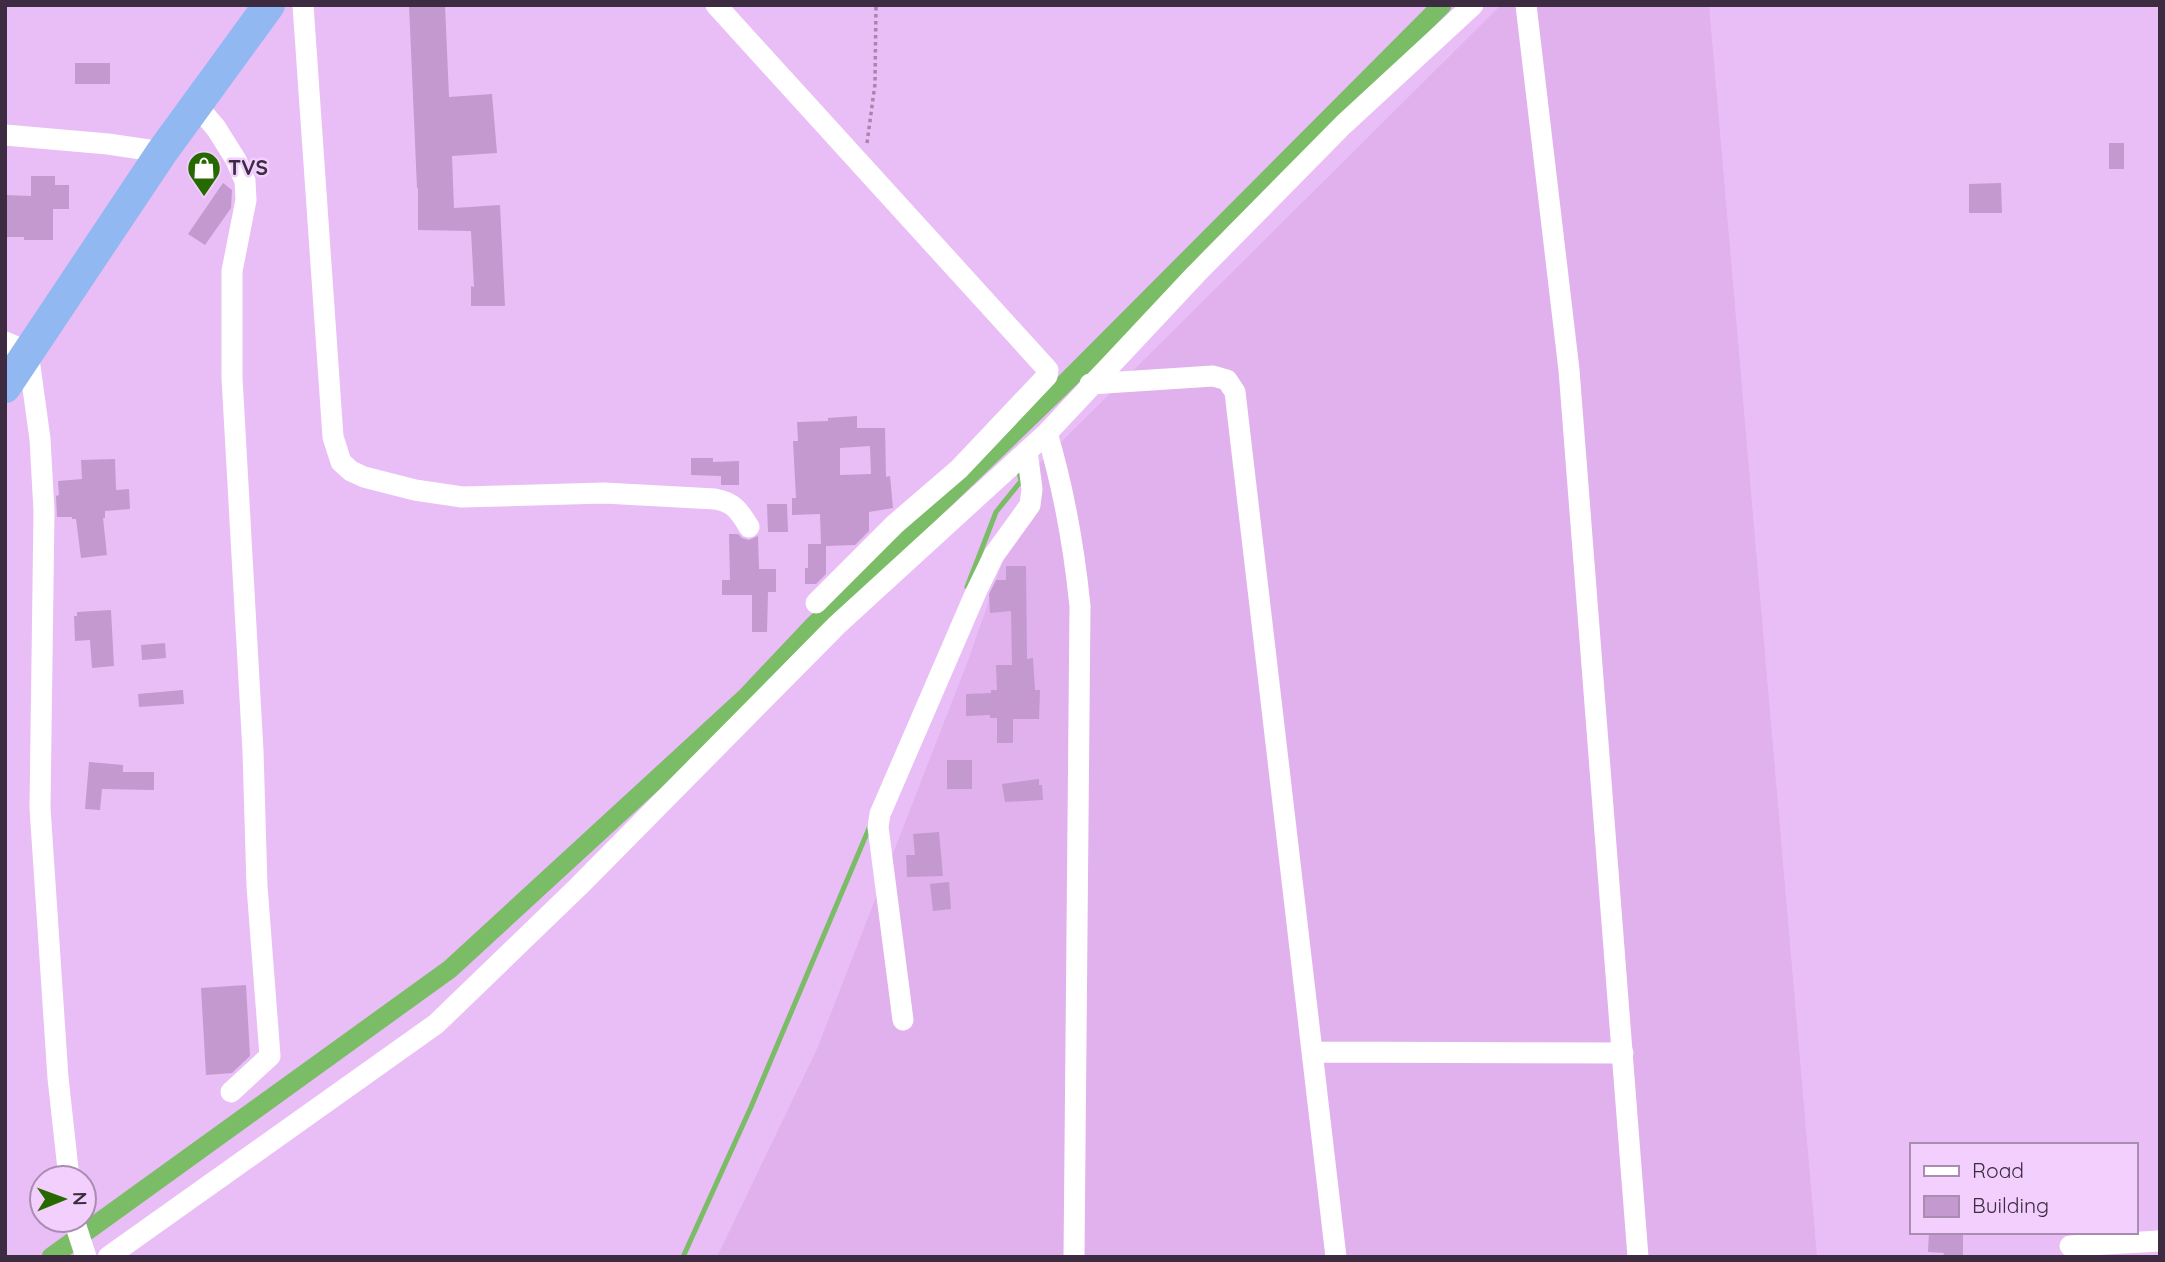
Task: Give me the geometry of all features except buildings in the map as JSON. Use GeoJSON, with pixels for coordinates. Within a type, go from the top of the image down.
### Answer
{"type":"FeatureCollection","features":[{"type":"Feature","properties":{"kind":"highway"},"geometry":{"type":"LineString","coordinates":[[5,387],[17,347],[269,5]]}},
{"type":"Feature","properties":{"kind":"street"},"geometry":{"type":"LineString","coordinates":[[303,5],[333,437],[341,462],[364,477],[415,490],[461,497],[604,493],[715,499],[734,505],[749,527]]}},
{"type":"Feature","properties":{"kind":"street"},"geometry":{"type":"LineString","coordinates":[[716,5],[1048,370],[1047,376],[959,469],[895,524],[816,603]]}},
{"type":"Feature","properties":{"kind":"street"},"geometry":{"type":"LineString","coordinates":[[108,1257],[436,1024],[579,886],[837,625],[1047,433],[1090,384],[1343,125],[1473,5]]}},
{"type":"Feature","properties":{"kind":"street"},"geometry":{"type":"LineString","coordinates":[[1526,5],[1569,370],[1639,1257]]}},
{"type":"Feature","properties":{"kind":"street"},"geometry":{"type":"LineString","coordinates":[[197,105],[216,128],[236,160],[245,181],[244,210],[232,271],[232,378],[253,751],[257,886],[270,1056],[231,1092]]}},
{"type":"Feature","properties":{"kind":"street"},"geometry":{"type":"LineString","coordinates":[[5,135],[108,144],[162,152]]}},
{"type":"Feature","properties":{"kind":"street"},"geometry":{"type":"LineString","coordinates":[[17,347],[40,439],[44,511],[40,808],[58,1078],[67,1164]]}},
{"type":"Feature","properties":{"kind":"street"},"geometry":{"type":"LineString","coordinates":[[1090,384],[1213,376],[1227,380],[1235,392],[1336,1257]]}},
{"type":"Feature","properties":{"kind":"street"},"geometry":{"type":"LineString","coordinates":[[1047,433],[1061,479],[1080,606],[1074,1257]]}},
{"type":"Feature","properties":{"kind":"street"},"geometry":{"type":"LineString","coordinates":[[903,1020],[878,827],[880,814],[976,592],[994,555],[1030,505],[1032,489],[1027,451]]}},
{"type":"Feature","properties":{"kind":"street"},"geometry":{"type":"LineString","coordinates":[[959,469],[981,493]]}},
{"type":"Feature","properties":{"kind":"street"},"geometry":{"type":"LineString","coordinates":[[1312,1052],[1623,1053]]}},
{"type":"Feature","properties":{"kind":"street"},"geometry":{"type":"LineString","coordinates":[[78,1234],[86,1257]]}},
{"type":"Feature","properties":{"kind":"street"},"geometry":{"type":"LineString","coordinates":[[2070,1246],[2160,1241]]}},
{"type":"Feature","properties":{"kind":"path"},"geometry":{"type":"LineString","coordinates":[[864,168],[875,83],[876,5]]}},
{"type":"Feature","properties":{"kind":"shaded area"},"geometry":{"type":"Polygon","coordinates":[[[1501,5],[1709,5],[1817,1257],[717,1257],[817,1049],[969,658],[1035,468],[1501,5]]]}},
{"type":"Feature","properties":{"kind":"waterway"},"geometry":{"type":"LineString","coordinates":[[51,1257],[450,969],[746,697],[813,626],[1061,387],[1442,5]]}},
{"type":"Feature","properties":{"kind":"waterway"},"geometry":{"type":"LineString","coordinates":[[967,587],[996,512],[1021,481],[1019,472]]}},
{"type":"Feature","properties":{"kind":"waterway"},"geometry":{"type":"LineString","coordinates":[[683,1257],[751,1107],[870,826]]}},
{"type":"Feature","properties":{"kind":"place","name":"TVS"},"geometry":{"type":"Point","coordinates":[204,198]}}]}
